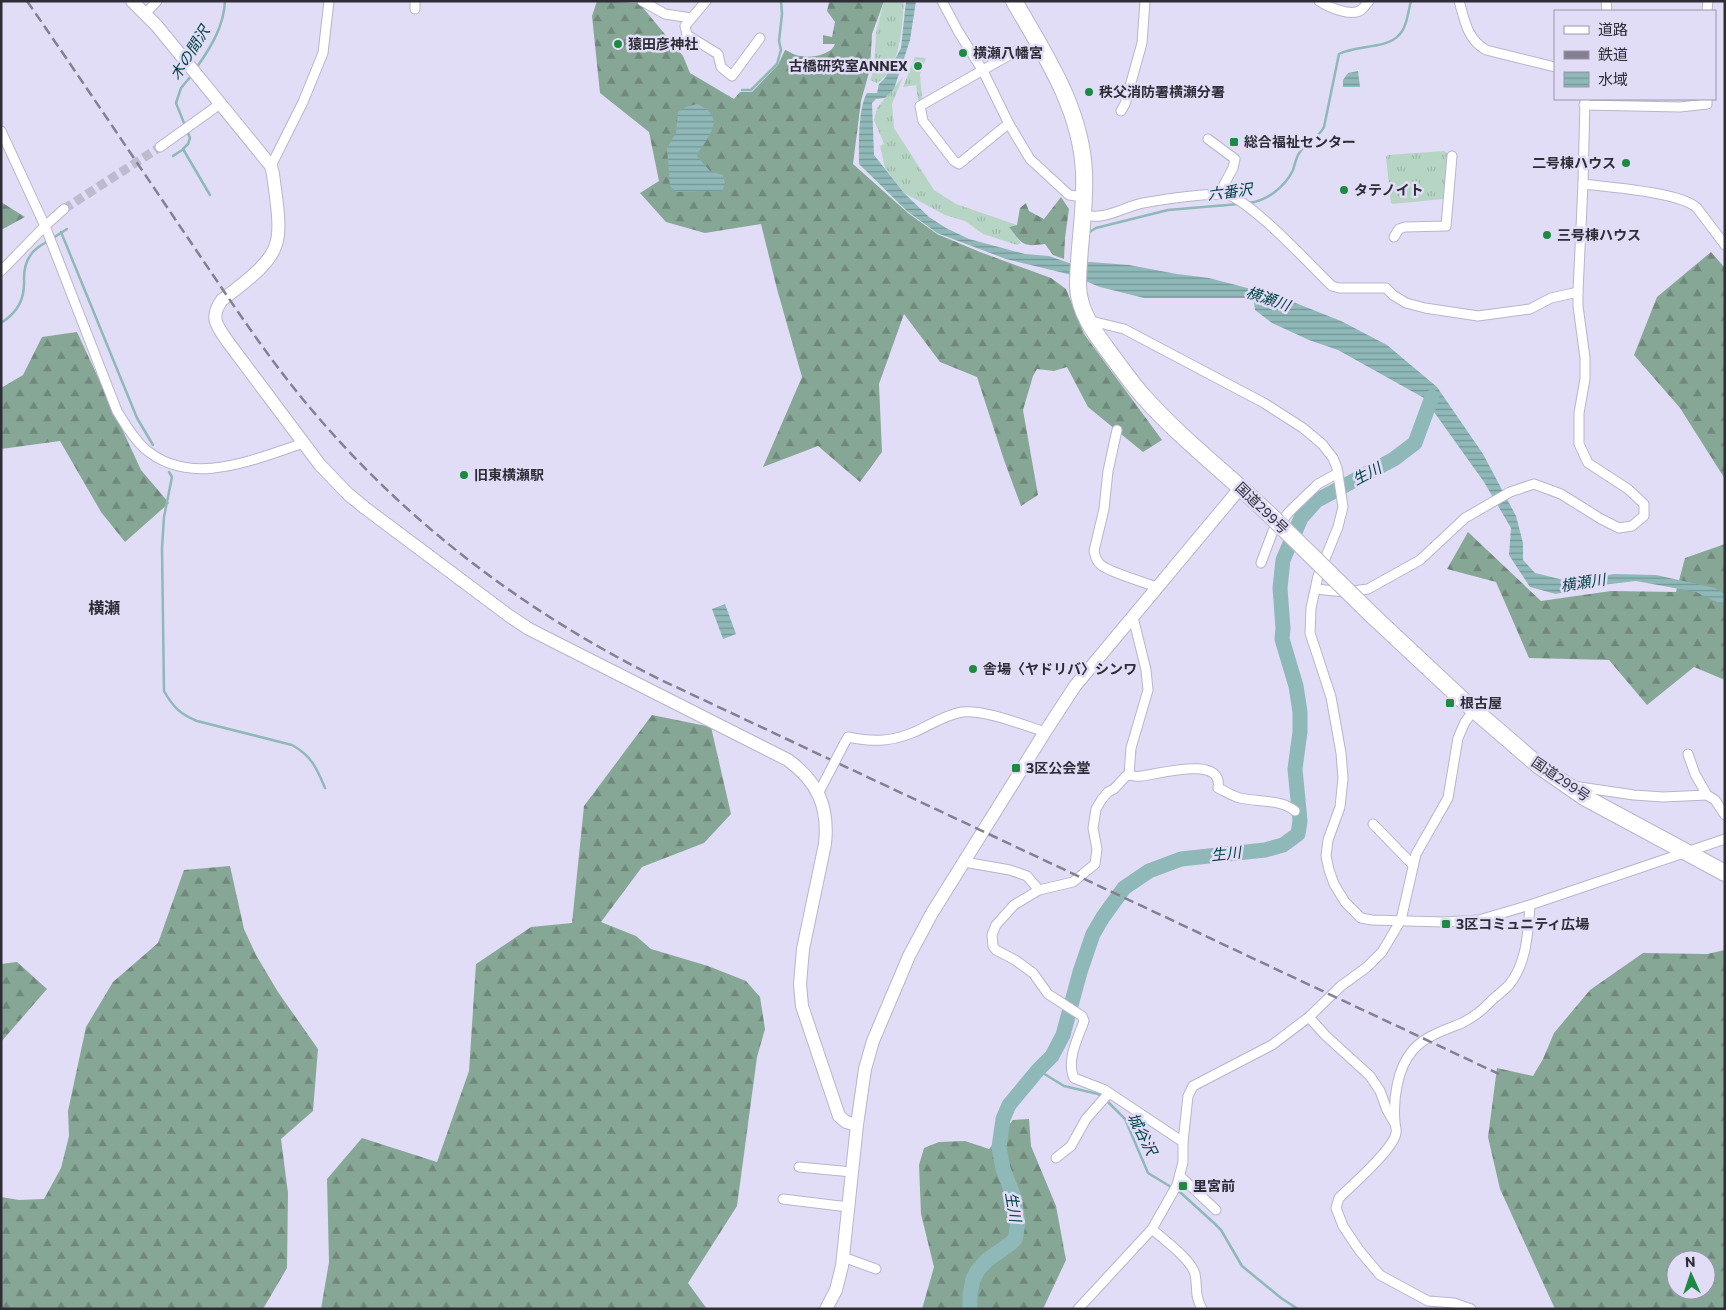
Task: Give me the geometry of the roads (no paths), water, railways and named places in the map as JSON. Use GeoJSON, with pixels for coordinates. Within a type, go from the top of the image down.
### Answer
{"type":"FeatureCollection","features":[{"type":"Feature","properties":{"kind":"highway","name":"国道299号"},"geometry":{"type":"LineString","coordinates":[[1014,1],[1063,88],[1074,116],[1082,156],[1083,197],[1078,280],[1080,302],[1087,320],[1142,395],[1241,487],[1373,616],[1474,710],[1538,765],[1566,785],[1725,873]]}},
{"type":"Feature","properties":{"kind":"street"},"geometry":{"type":"LineString","coordinates":[[132,1],[146,13],[271,166],[278,224],[276,244],[271,255],[260,268],[222,300],[214,316],[216,323],[228,342],[320,465],[348,494],[508,615],[538,633],[788,760],[802,770],[819,792],[826,816],[826,844],[803,949],[800,984],[802,1006],[839,1116],[846,1122],[857,1125]]}},
{"type":"Feature","properties":{"kind":"street"},"geometry":{"type":"LineString","coordinates":[[146,13],[157,1]]}},
{"type":"Feature","properties":{"kind":"street"},"geometry":{"type":"LineString","coordinates":[[271,166],[303,102],[323,53],[329,1]]}},
{"type":"Feature","properties":{"kind":"street"},"geometry":{"type":"LineString","coordinates":[[642,1],[665,14],[691,18]]}},
{"type":"Feature","properties":{"kind":"street"},"geometry":{"type":"LineString","coordinates":[[706,1],[685,26],[687,35],[718,54],[720,67],[732,76],[760,38]]}},
{"type":"Feature","properties":{"kind":"street"},"geometry":{"type":"LineString","coordinates":[[942,1],[983,71],[1009,124],[1035,165],[1069,195],[1083,197]]}},
{"type":"Feature","properties":{"kind":"street"},"geometry":{"type":"LineString","coordinates":[[1121,111],[1125,104],[1142,43],[1145,1]]}},
{"type":"Feature","properties":{"kind":"street"},"geometry":{"type":"LineString","coordinates":[[1319,1],[1336,10],[1351,12],[1359,11],[1369,1]]}},
{"type":"Feature","properties":{"kind":"street"},"geometry":{"type":"LineString","coordinates":[[1458,1],[1476,45],[1486,50],[1554,67]]}},
{"type":"Feature","properties":{"kind":"street"},"geometry":{"type":"LineString","coordinates":[[1009,124],[959,164],[954,161],[923,121],[920,106],[1018,50]]}},
{"type":"Feature","properties":{"kind":"street"},"geometry":{"type":"LineString","coordinates":[[1316,589],[1344,592],[1368,589],[1420,560],[1465,518],[1510,492],[1534,484],[1561,494],[1601,519],[1620,528],[1632,526],[1644,516],[1644,504],[1638,497],[1588,463],[1579,444],[1579,413],[1586,379],[1578,306],[1584,102],[1680,107],[1707,104],[1707,100]]}},
{"type":"Feature","properties":{"kind":"street"},"geometry":{"type":"LineString","coordinates":[[160,147],[220,104]]}},
{"type":"Feature","properties":{"kind":"street"},"geometry":{"type":"LineString","coordinates":[[1,131],[46,230],[117,411],[130,433],[144,448],[163,460],[178,466],[217,468],[236,465],[304,442]]}},
{"type":"Feature","properties":{"kind":"street"},"geometry":{"type":"LineString","coordinates":[[1208,139],[1235,159],[1235,165],[1219,194]]}},
{"type":"Feature","properties":{"kind":"street"},"geometry":{"type":"LineString","coordinates":[[1394,237],[1399,229],[1405,227],[1446,226],[1452,156]]}},
{"type":"Feature","properties":{"kind":"street"},"geometry":{"type":"LineString","coordinates":[[1583,184],[1666,196],[1691,203],[1697,208],[1725,245]]}},
{"type":"Feature","properties":{"kind":"street"},"geometry":{"type":"LineString","coordinates":[[1082,219],[1088,216],[1107,215],[1144,203],[1219,194],[1230,195],[1252,210],[1332,286],[1338,288],[1386,288],[1406,303],[1425,308],[1478,316],[1530,309],[1551,298],[1578,292]]}},
{"type":"Feature","properties":{"kind":"street"},"geometry":{"type":"LineString","coordinates":[[1,271],[46,230],[64,210]]}},
{"type":"Feature","properties":{"kind":"street"},"geometry":{"type":"LineString","coordinates":[[1087,320],[1124,329],[1269,406],[1322,444],[1333,458],[1343,506],[1338,527],[1318,576],[1311,608],[1310,633],[1331,696],[1341,753],[1343,778],[1340,807],[1328,840],[1326,856],[1334,884],[1345,902],[1361,918],[1444,922],[1479,920],[1530,905],[1725,839]]}},
{"type":"Feature","properties":{"kind":"street"},"geometry":{"type":"LineString","coordinates":[[1116,430],[1108,471],[1104,510],[1094,551],[1095,557],[1100,565],[1157,587]]}},
{"type":"Feature","properties":{"kind":"street"},"geometry":{"type":"LineString","coordinates":[[1261,563],[1273,531],[1290,512],[1318,484],[1338,477]]}},
{"type":"Feature","properties":{"kind":"street"},"geometry":{"type":"LineString","coordinates":[[826,1309],[838,1284],[843,1257],[863,1080],[873,1041],[909,956],[932,913],[1045,732],[1084,674],[1241,487]]}},
{"type":"Feature","properties":{"kind":"street"},"geometry":{"type":"LineString","coordinates":[[1130,775],[1131,748],[1148,690],[1146,670],[1133,617]]}},
{"type":"Feature","properties":{"kind":"street"},"geometry":{"type":"LineString","coordinates":[[1078,1309],[1152,1229],[1177,1185],[1183,1162],[1183,1142],[1188,1096],[1193,1086],[1272,1045],[1309,1017],[1341,986],[1367,967],[1382,952],[1402,920],[1416,854],[1448,798],[1458,738],[1465,722],[1474,710]]}},
{"type":"Feature","properties":{"kind":"street"},"geometry":{"type":"LineString","coordinates":[[819,792],[848,738],[874,741],[898,737],[913,733],[948,715],[964,712],[980,713],[1045,732]]}},
{"type":"Feature","properties":{"kind":"street"},"geometry":{"type":"LineString","coordinates":[[1688,754],[1695,774],[1707,794],[1716,800],[1725,815]]}},
{"type":"Feature","properties":{"kind":"street"},"geometry":{"type":"LineString","coordinates":[[1183,1142],[1109,1094],[1074,1078],[1072,1074],[1073,1054],[1084,1021],[1082,1016],[1048,994],[1033,973],[1015,960],[996,950],[992,940],[993,931],[1014,905],[1039,890],[1072,882],[1095,864],[1097,849],[1093,828],[1096,809],[1108,792],[1114,789],[1126,776],[1140,776],[1184,768],[1207,771],[1217,779],[1219,783],[1218,788],[1231,794],[1288,805],[1295,811]]}},
{"type":"Feature","properties":{"kind":"street"},"geometry":{"type":"LineString","coordinates":[[1566,785],[1634,795],[1663,797],[1707,794]]}},
{"type":"Feature","properties":{"kind":"street"},"geometry":{"type":"LineString","coordinates":[[1373,824],[1413,864]]}},
{"type":"Feature","properties":{"kind":"street"},"geometry":{"type":"LineString","coordinates":[[964,862],[1010,870],[1027,876],[1039,890]]}},
{"type":"Feature","properties":{"kind":"street"},"geometry":{"type":"LineString","coordinates":[[1471,1309],[1454,1303],[1426,1305],[1380,1275],[1359,1250],[1343,1226],[1336,1208],[1339,1198],[1391,1145],[1397,1133],[1395,1122],[1396,1089],[1404,1064],[1413,1050],[1433,1034],[1478,1014],[1513,979],[1524,953],[1530,905]]}},
{"type":"Feature","properties":{"kind":"street"},"geometry":{"type":"LineString","coordinates":[[1309,1017],[1324,1035],[1370,1076],[1380,1091],[1387,1110],[1395,1122]]}},
{"type":"Feature","properties":{"kind":"street"},"geometry":{"type":"LineString","coordinates":[[1056,1158],[1072,1146],[1092,1112],[1109,1094]]}},
{"type":"Feature","properties":{"kind":"street"},"geometry":{"type":"LineString","coordinates":[[799,1167],[852,1172]]}},
{"type":"Feature","properties":{"kind":"street"},"geometry":{"type":"LineString","coordinates":[[1180,1176],[1216,1210]]}},
{"type":"Feature","properties":{"kind":"street"},"geometry":{"type":"LineString","coordinates":[[783,1199],[848,1207]]}},
{"type":"Feature","properties":{"kind":"street"},"geometry":{"type":"LineString","coordinates":[[1152,1229],[1190,1264],[1195,1274],[1197,1298],[1202,1309]]}},
{"type":"Feature","properties":{"kind":"street"},"geometry":{"type":"LineString","coordinates":[[843,1257],[876,1269]]}},
{"type":"Feature","properties":{"kind":"water","name":"横瀬川"},"geometry":{"type":"Polygon","coordinates":[[[906,1],[916,1],[910,40],[894,89],[885,98],[876,99],[872,103],[874,155],[904,193],[929,217],[969,239],[1025,254],[1049,256],[1069,263],[1091,262],[1129,265],[1209,278],[1278,296],[1341,321],[1387,345],[1437,387],[1483,454],[1516,516],[1523,543],[1523,560],[1535,573],[1572,582],[1614,574],[1656,575],[1715,588],[1725,594],[1725,606],[1696,592],[1636,581],[1593,586],[1556,594],[1530,587],[1509,555],[1511,528],[1484,482],[1424,398],[1338,350],[1309,340],[1272,323],[1255,310],[1254,301],[1244,298],[1144,298],[1100,287],[1068,274],[1006,259],[937,233],[907,211],[859,164],[860,127],[864,100],[867,93],[877,93],[879,84],[885,78],[901,48],[906,1]]]}},
{"type":"Feature","properties":{"kind":"water"},"geometry":{"type":"Polygon","coordinates":[[[1358,71],[1360,87],[1343,87],[1343,80],[1348,73],[1358,71]]]}},
{"type":"Feature","properties":{"kind":"water"},"geometry":{"type":"Polygon","coordinates":[[[697,104],[711,114],[713,125],[697,156],[710,171],[723,175],[725,183],[722,191],[676,192],[670,186],[667,148],[676,133],[678,112],[686,107],[697,104]]]}},
{"type":"Feature","properties":{"kind":"water"},"geometry":{"type":"Polygon","coordinates":[[[725,604],[736,634],[723,639],[712,609],[725,604]]]}},
{"type":"Feature","properties":{"kind":"waterway","name":"木の間沢"},"geometry":{"type":"LineString","coordinates":[[197,67],[212,44],[219,28],[225,1]]}},
{"type":"Feature","properties":{"kind":"waterway"},"geometry":{"type":"LineString","coordinates":[[742,90],[751,90],[777,64],[781,50],[779,41],[782,14],[781,1]]}},
{"type":"Feature","properties":{"kind":"waterway","name":"六番沢"},"geometry":{"type":"LineString","coordinates":[[1247,203],[1268,197],[1280,188],[1290,176],[1298,156],[1305,145],[1319,134],[1324,127],[1339,54],[1354,49],[1387,43],[1394,39],[1404,28],[1411,1]]}},
{"type":"Feature","properties":{"kind":"waterway","name":"木の間沢"},"geometry":{"type":"LineString","coordinates":[[191,76],[181,88],[176,103],[190,138],[188,144],[183,149],[210,195]]}},
{"type":"Feature","properties":{"kind":"waterway"},"geometry":{"type":"LineString","coordinates":[[173,156],[182,150]]}},
{"type":"Feature","properties":{"kind":"waterway","name":"六番沢"},"geometry":{"type":"LineString","coordinates":[[1088,233],[1096,228],[1168,210],[1239,204]]}},
{"type":"Feature","properties":{"kind":"waterway"},"geometry":{"type":"LineString","coordinates":[[53,238],[67,229]]}},
{"type":"Feature","properties":{"kind":"waterway"},"geometry":{"type":"LineString","coordinates":[[61,232],[137,418],[153,445]]}},
{"type":"Feature","properties":{"kind":"waterway"},"geometry":{"type":"LineString","coordinates":[[1,323],[16,310],[22,299],[28,259],[36,249],[48,241]]}},
{"type":"Feature","properties":{"kind":"waterway","name":"生川"},"geometry":{"type":"LineString","coordinates":[[970,1309],[973,1279],[978,1270],[987,1260],[1010,1244],[1016,1235],[1018,1223],[1014,1197],[1003,1169],[999,1147],[1003,1119],[1009,1105],[1052,1056],[1063,1035],[1080,972],[1093,934],[1103,917],[1124,888],[1149,871],[1181,859],[1265,850],[1283,845],[1298,834],[1300,821],[1295,769],[1300,732],[1300,712],[1296,686],[1282,639],[1280,588],[1283,560],[1301,518],[1316,501],[1394,459],[1415,443],[1432,397]]}},
{"type":"Feature","properties":{"kind":"waterway"},"geometry":{"type":"LineString","coordinates":[[169,472],[172,477],[164,517],[162,548],[164,691],[178,709],[186,716],[197,721],[292,745],[299,749],[309,758],[325,788]]}},
{"type":"Feature","properties":{"kind":"waterway","name":"城谷沢"},"geometry":{"type":"LineString","coordinates":[[1038,1070],[1064,1086],[1098,1094],[1102,1097]]}},
{"type":"Feature","properties":{"kind":"waterway","name":"城谷沢"},"geometry":{"type":"LineString","coordinates":[[1106,1100],[1125,1119],[1148,1173],[1181,1193],[1221,1230],[1242,1266],[1281,1298],[1298,1309]]}},
{"type":"Feature","properties":{"kind":"tunnel"},"geometry":{"type":"LineString","coordinates":[[64,209],[160,147]]}},
{"type":"Feature","properties":{"kind":"railway"},"geometry":{"type":"LineString","coordinates":[[27,1],[249,328],[279,369],[348,451],[387,490],[471,562],[562,625],[659,679],[1499,1074]]}},
{"type":"Feature","properties":{"kind":"place","name":"猿田彦神社"},"geometry":{"type":"Point","coordinates":[618,44]}},
{"type":"Feature","properties":{"kind":"place","name":"横瀬八幡宮"},"geometry":{"type":"Point","coordinates":[963,53]}},
{"type":"Feature","properties":{"kind":"place","name":"古橋研究室ANNEX"},"geometry":{"type":"Point","coordinates":[918,66]}},
{"type":"Feature","properties":{"kind":"place","name":"秩父消防署横瀬分署"},"geometry":{"type":"Point","coordinates":[1089,92]}},
{"type":"Feature","properties":{"kind":"place","name":"総合福祉センター"},"geometry":{"type":"Point","coordinates":[1234,142]}},
{"type":"Feature","properties":{"kind":"place","name":"二号棟ハウス"},"geometry":{"type":"Point","coordinates":[1626,163]}},
{"type":"Feature","properties":{"kind":"place","name":"タテノイト"},"geometry":{"type":"Point","coordinates":[1344,190]}},
{"type":"Feature","properties":{"kind":"place","name":"三号棟ハウス"},"geometry":{"type":"Point","coordinates":[1547,235]}},
{"type":"Feature","properties":{"kind":"place","name":"旧東横瀬駅"},"geometry":{"type":"Point","coordinates":[464,475]}},
{"type":"Feature","properties":{"kind":"place","name":"舎場〈ヤドリバ〉シンワ"},"geometry":{"type":"Point","coordinates":[973,669]}},
{"type":"Feature","properties":{"kind":"place","name":"根古屋"},"geometry":{"type":"Point","coordinates":[1450,703]}},
{"type":"Feature","properties":{"kind":"place","name":"3区公会堂"},"geometry":{"type":"Point","coordinates":[1016,768]}},
{"type":"Feature","properties":{"kind":"place","name":"3区コミュニティ広場"},"geometry":{"type":"Point","coordinates":[1446,924]}},
{"type":"Feature","properties":{"kind":"place","name":"里宮前"},"geometry":{"type":"Point","coordinates":[1183,1186]}},
{"type":"Feature","properties":{"kind":"district","name":"横瀬"},"geometry":{"type":"Point","coordinates":[104,608]}}]}
